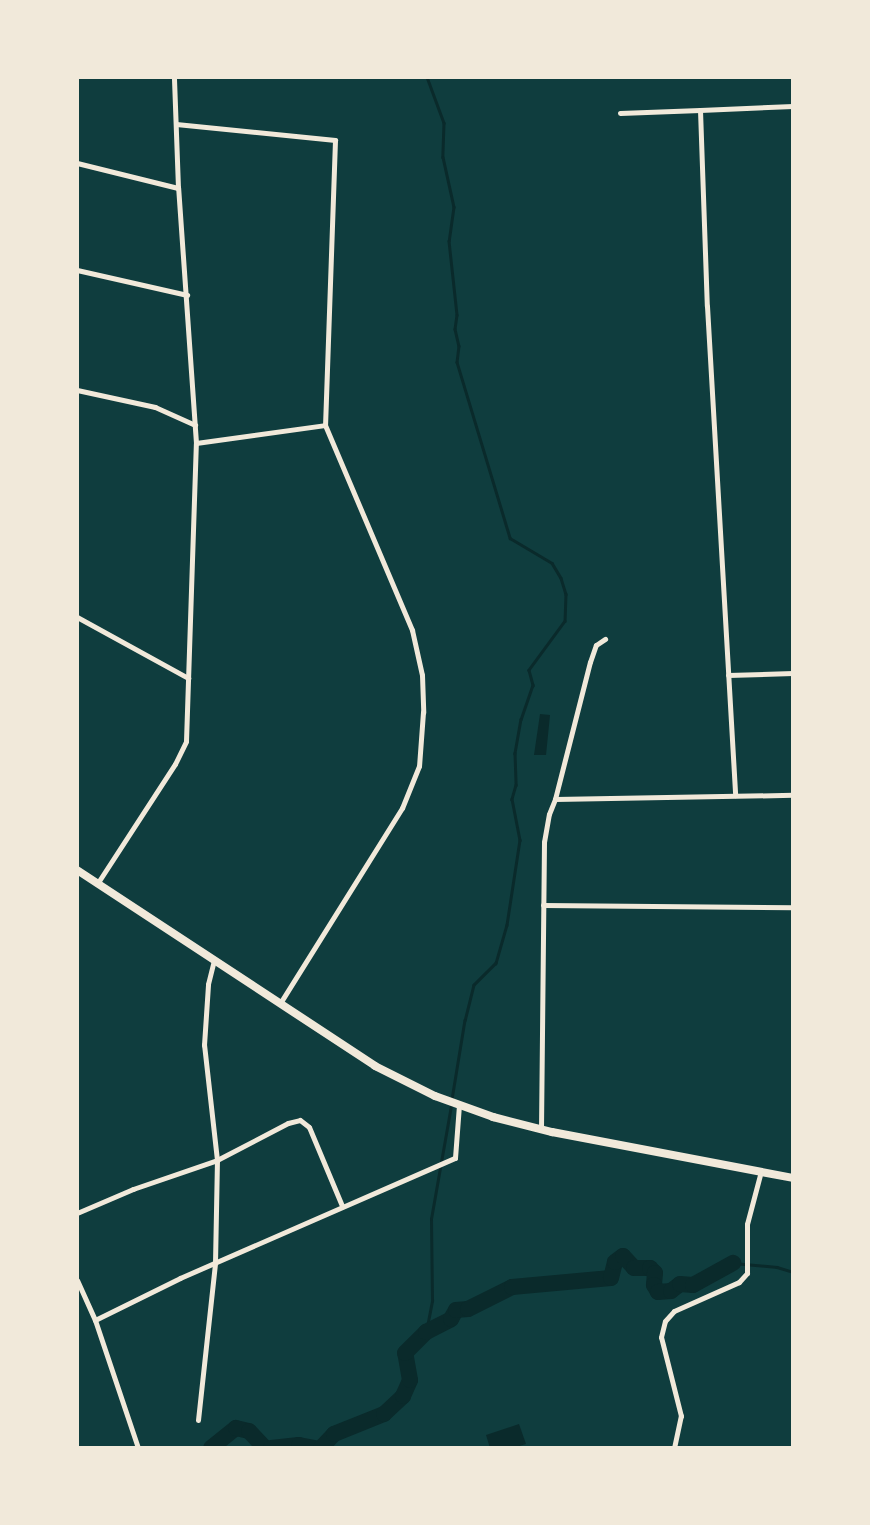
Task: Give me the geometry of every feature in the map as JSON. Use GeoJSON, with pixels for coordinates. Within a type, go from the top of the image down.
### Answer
{"type":"FeatureCollection","features":[{"type":"Feature","properties":{"kind":"main road"},"geometry":{"type":"LineString","coordinates":[[77,870],[375,1066],[459,1105],[541,1129],[793,1178]]}},
{"type":"Feature","properties":{"kind":"street"},"geometry":{"type":"LineString","coordinates":[[97,884],[175,764],[186,741],[196,443],[178,188],[174,77]]}},
{"type":"Feature","properties":{"kind":"street"},"geometry":{"type":"LineString","coordinates":[[620,113],[793,106]]}},
{"type":"Feature","properties":{"kind":"street"},"geometry":{"type":"LineString","coordinates":[[700,110],[707,306],[735,795]]}},
{"type":"Feature","properties":{"kind":"street"},"geometry":{"type":"LineString","coordinates":[[176,124],[335,140],[325,425],[412,630],[422,675],[423,712],[419,766],[402,808],[280,1003]]}},
{"type":"Feature","properties":{"kind":"street"},"geometry":{"type":"LineString","coordinates":[[77,163],[178,188]]}},
{"type":"Feature","properties":{"kind":"street"},"geometry":{"type":"LineString","coordinates":[[77,270],[187,295]]}},
{"type":"Feature","properties":{"kind":"street"},"geometry":{"type":"LineString","coordinates":[[77,390],[155,407],[195,425]]}},
{"type":"Feature","properties":{"kind":"street"},"geometry":{"type":"LineString","coordinates":[[196,443],[325,425]]}},
{"type":"Feature","properties":{"kind":"street"},"geometry":{"type":"LineString","coordinates":[[77,617],[188,678]]}},
{"type":"Feature","properties":{"kind":"street"},"geometry":{"type":"LineString","coordinates":[[541,1129],[544,842],[590,662],[596,645],[605,639]]}},
{"type":"Feature","properties":{"kind":"street"},"geometry":{"type":"LineString","coordinates":[[728,675],[793,673]]}},
{"type":"Feature","properties":{"kind":"street"},"geometry":{"type":"LineString","coordinates":[[555,799],[793,795]]}},
{"type":"Feature","properties":{"kind":"street"},"geometry":{"type":"LineString","coordinates":[[543,905],[793,907]]}},
{"type":"Feature","properties":{"kind":"street"},"geometry":{"type":"LineString","coordinates":[[198,1420],[215,1263],[217,1160],[204,1045],[208,984],[214,960]]}},
{"type":"Feature","properties":{"kind":"street"},"geometry":{"type":"LineString","coordinates":[[94,1320],[342,1206],[455,1158],[459,1105]]}},
{"type":"Feature","properties":{"kind":"street"},"geometry":{"type":"LineString","coordinates":[[77,1213],[133,1189],[217,1160],[288,1123],[300,1120],[309,1127],[342,1206]]}},
{"type":"Feature","properties":{"kind":"street"},"geometry":{"type":"LineString","coordinates":[[674,1448],[681,1416],[661,1338],[665,1321],[674,1311],[733,1285],[747,1273],[747,1224],[761,1171]]}},
{"type":"Feature","properties":{"kind":"street"},"geometry":{"type":"LineString","coordinates":[[77,1280],[94,1320],[138,1448]]}},
{"type":"Feature","properties":{"kind":"water"},"geometry":{"type":"Polygon","coordinates":[[[540,714],[550,715],[546,755],[534,755],[540,714]]]}},
{"type":"Feature","properties":{"kind":"water"},"geometry":{"type":"Polygon","coordinates":[[[519,1424],[526,1444],[513,1448],[490,1448],[486,1435],[519,1424]]]}},
{"type":"Feature","properties":{"kind":"waterway"},"geometry":{"type":"LineString","coordinates":[[427,77],[444,123],[443,157],[454,207],[449,241],[457,315],[457,362],[510,538],[552,563],[566,594],[565,621],[529,670],[533,685],[521,719],[515,753],[516,785],[512,799],[520,840],[507,925],[496,963],[474,985],[465,1020],[452,1099]]}},
{"type":"Feature","properties":{"kind":"waterway"},"geometry":{"type":"LineString","coordinates":[[426,1332],[432,1301],[431,1219],[451,1105]]}},
{"type":"Feature","properties":{"kind":"waterway"},"geometry":{"type":"LineString","coordinates":[[321,1448],[334,1434],[384,1414],[403,1396],[410,1380],[405,1353],[426,1332],[451,1319],[456,1310],[468,1309],[512,1287],[611,1278],[615,1262],[623,1256],[634,1268],[650,1268],[655,1273],[654,1285],[658,1292],[671,1291],[680,1284],[693,1285],[733,1263]]}},
{"type":"Feature","properties":{"kind":"waterway"},"geometry":{"type":"LineString","coordinates":[[733,1263],[777,1267],[793,1272]]}},
{"type":"Feature","properties":{"kind":"waterway"},"geometry":{"type":"LineString","coordinates":[[211,1448],[236,1428],[249,1431],[265,1448]]}},
{"type":"Feature","properties":{"kind":"waterway"},"geometry":{"type":"LineString","coordinates":[[271,1448],[299,1445],[315,1448]]}}]}
